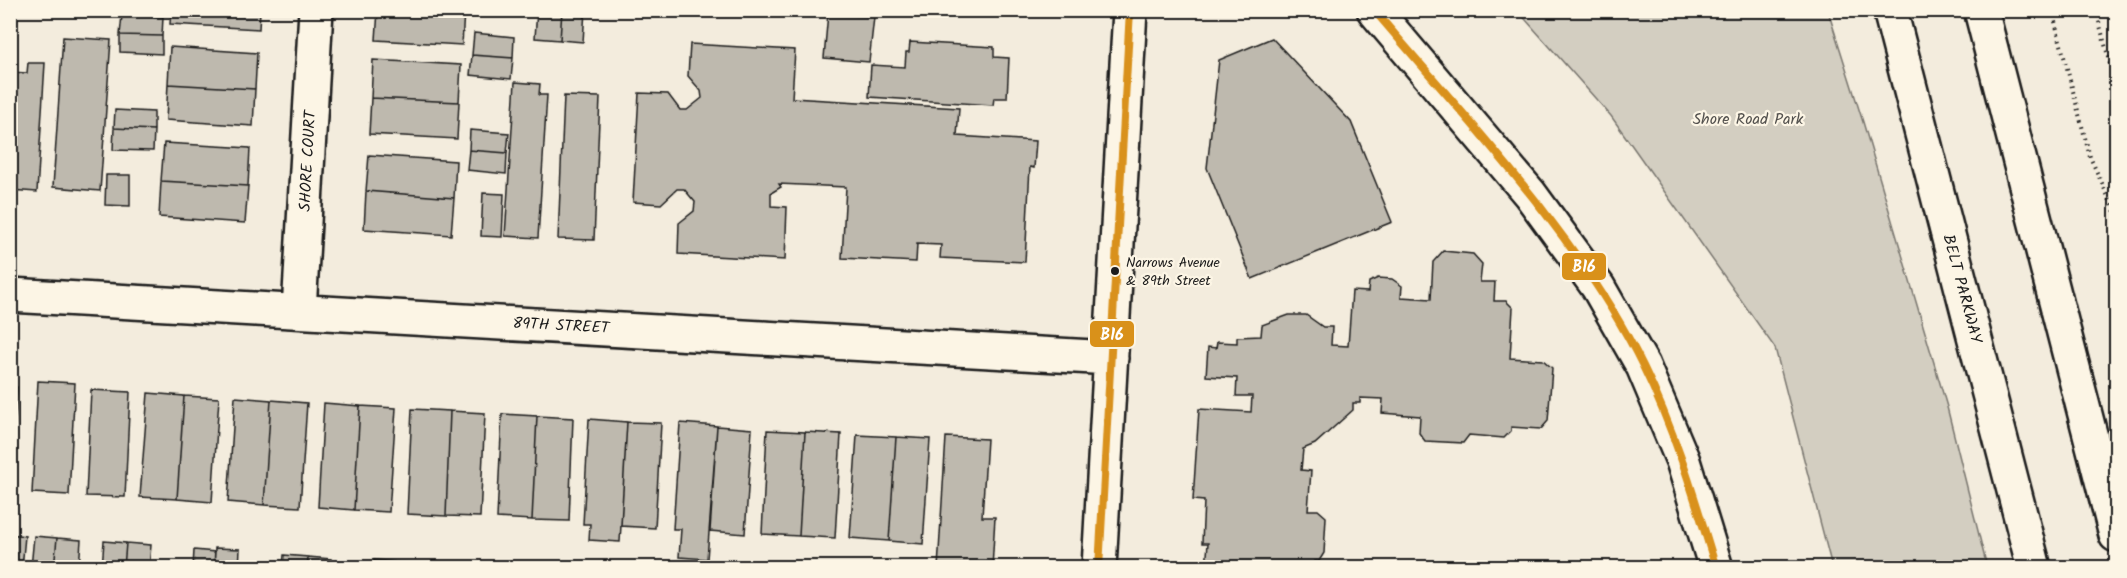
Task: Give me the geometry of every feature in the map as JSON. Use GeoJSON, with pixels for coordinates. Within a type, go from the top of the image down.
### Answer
{"type":"FeatureCollection","features":[{"type":"Feature","properties":{"kind":"main road","name":"SHORE COURT"},"geometry":{"type":"LineString","coordinates":[[299,311],[316,10]]}},
{"type":"Feature","properties":{"kind":"main road"},"geometry":{"type":"LineString","coordinates":[[1100,567],[1130,10]]}},
{"type":"Feature","properties":{"kind":"main road"},"geometry":{"type":"LineString","coordinates":[[1374,10],[1530,194],[1598,287],[1643,366],[1683,460],[1716,567]]}},
{"type":"Feature","properties":{"kind":"main road","name":"BELT PARKWAY"},"geometry":{"type":"LineString","coordinates":[[1890,10],[2034,567]]}},
{"type":"Feature","properties":{"kind":"main road"},"geometry":{"type":"LineString","coordinates":[[1981,10],[2116,535]]}},
{"type":"Feature","properties":{"kind":"main road","name":"89TH STREET"},"geometry":{"type":"LineString","coordinates":[[10,295],[1111,358]]}},
{"type":"Feature","properties":{"kind":"path"},"geometry":{"type":"LineString","coordinates":[[2052,10],[2090,157],[2116,214]]}},
{"type":"Feature","properties":{"kind":"path"},"geometry":{"type":"LineString","coordinates":[[2096,10],[2116,87]]}},
{"type":"Feature","properties":{"kind":"green space","name":"Shore Road Park"},"geometry":{"type":"Polygon","coordinates":[[[1518,11],[1828,11],[1947,407],[1987,567],[1832,567],[1775,348],[1611,116],[1518,11]]]}},
{"type":"Feature","properties":{"kind":"building"},"geometry":{"type":"Polygon","coordinates":[[[171,10],[260,10],[259,29],[170,24],[171,10]]]}},
{"type":"Feature","properties":{"kind":"building"},"geometry":{"type":"Polygon","coordinates":[[[378,10],[464,10],[462,45],[376,40],[378,10]]]}},
{"type":"Feature","properties":{"kind":"building"},"geometry":{"type":"Polygon","coordinates":[[[537,10],[562,10],[560,40],[535,38],[537,10]]]}},
{"type":"Feature","properties":{"kind":"building"},"geometry":{"type":"Polygon","coordinates":[[[562,10],[585,10],[583,42],[560,40],[562,10]]]}},
{"type":"Feature","properties":{"kind":"building"},"geometry":{"type":"Polygon","coordinates":[[[828,13],[874,17],[869,62],[824,58],[828,13]]]}},
{"type":"Feature","properties":{"kind":"building"},"geometry":{"type":"Polygon","coordinates":[[[122,15],[163,17],[162,36],[120,35],[122,15]]]}},
{"type":"Feature","properties":{"kind":"building"},"geometry":{"type":"Polygon","coordinates":[[[474,33],[514,37],[513,58],[472,55],[474,33]]]}},
{"type":"Feature","properties":{"kind":"building"},"geometry":{"type":"Polygon","coordinates":[[[120,35],[162,36],[162,54],[120,52],[120,35]]]}},
{"type":"Feature","properties":{"kind":"building"},"geometry":{"type":"Polygon","coordinates":[[[63,37],[111,40],[100,191],[53,187],[63,37]]]}},
{"type":"Feature","properties":{"kind":"building"},"geometry":{"type":"Polygon","coordinates":[[[1272,38],[1351,122],[1392,222],[1252,279],[1207,168],[1219,60],[1272,38]]]}},
{"type":"Feature","properties":{"kind":"building"},"geometry":{"type":"Polygon","coordinates":[[[910,42],[994,47],[994,57],[1009,58],[1007,98],[994,98],[993,105],[869,97],[871,65],[905,67],[906,52],[909,52],[910,42]]]}},
{"type":"Feature","properties":{"kind":"building"},"geometry":{"type":"Polygon","coordinates":[[[690,44],[795,50],[792,98],[959,108],[957,136],[1036,141],[1034,168],[1030,167],[1025,262],[940,258],[941,245],[917,244],[916,262],[842,258],[846,187],[779,184],[781,187],[771,193],[771,206],[787,207],[785,260],[678,254],[679,223],[694,211],[695,202],[684,189],[677,189],[661,204],[633,202],[639,93],[668,94],[680,110],[687,110],[702,98],[701,91],[688,76],[690,44]]]}},
{"type":"Feature","properties":{"kind":"building"},"geometry":{"type":"Polygon","coordinates":[[[170,47],[257,53],[255,89],[168,84],[170,47]]]}},
{"type":"Feature","properties":{"kind":"building"},"geometry":{"type":"Polygon","coordinates":[[[472,55],[513,58],[511,79],[470,75],[472,55]]]}},
{"type":"Feature","properties":{"kind":"building"},"geometry":{"type":"Polygon","coordinates":[[[373,60],[461,65],[459,102],[371,98],[373,60]]]}},
{"type":"Feature","properties":{"kind":"building"},"geometry":{"type":"Polygon","coordinates":[[[28,63],[45,63],[37,192],[10,190],[10,72],[27,73],[28,63]]]}},
{"type":"Feature","properties":{"kind":"building"},"geometry":{"type":"Polygon","coordinates":[[[515,82],[540,84],[539,95],[547,95],[538,238],[505,236],[515,82]]]}},
{"type":"Feature","properties":{"kind":"building"},"geometry":{"type":"Polygon","coordinates":[[[168,84],[255,89],[253,126],[166,120],[168,84]]]}},
{"type":"Feature","properties":{"kind":"building"},"geometry":{"type":"Polygon","coordinates":[[[564,96],[600,97],[594,240],[558,239],[564,96]]]}},
{"type":"Feature","properties":{"kind":"building"},"geometry":{"type":"Polygon","coordinates":[[[371,98],[459,102],[457,139],[369,134],[371,98]]]}},
{"type":"Feature","properties":{"kind":"building"},"geometry":{"type":"Polygon","coordinates":[[[115,110],[154,112],[154,130],[114,128],[115,110]]]}},
{"type":"Feature","properties":{"kind":"building"},"geometry":{"type":"Polygon","coordinates":[[[114,128],[154,130],[153,151],[113,150],[114,128]]]}},
{"type":"Feature","properties":{"kind":"building"},"geometry":{"type":"Polygon","coordinates":[[[470,130],[509,133],[507,153],[469,150],[470,130]]]}},
{"type":"Feature","properties":{"kind":"building"},"geometry":{"type":"Polygon","coordinates":[[[164,143],[250,148],[248,186],[161,181],[164,143]]]}},
{"type":"Feature","properties":{"kind":"building"},"geometry":{"type":"Polygon","coordinates":[[[469,150],[507,153],[506,174],[467,170],[469,150]]]}},
{"type":"Feature","properties":{"kind":"building"},"geometry":{"type":"Polygon","coordinates":[[[369,155],[456,161],[454,198],[366,191],[369,155]]]}},
{"type":"Feature","properties":{"kind":"building"},"geometry":{"type":"Polygon","coordinates":[[[106,175],[130,175],[130,206],[105,205],[106,175]]]}},
{"type":"Feature","properties":{"kind":"building"},"geometry":{"type":"Polygon","coordinates":[[[161,181],[248,186],[245,223],[159,217],[161,181]]]}},
{"type":"Feature","properties":{"kind":"building"},"geometry":{"type":"Polygon","coordinates":[[[366,191],[454,198],[451,235],[364,229],[366,191]]]}},
{"type":"Feature","properties":{"kind":"building"},"geometry":{"type":"Polygon","coordinates":[[[483,193],[504,194],[502,237],[481,236],[483,193]]]}},
{"type":"Feature","properties":{"kind":"building"},"geometry":{"type":"Polygon","coordinates":[[[1443,251],[1473,254],[1482,264],[1480,282],[1495,282],[1494,301],[1506,301],[1513,308],[1510,358],[1543,360],[1552,368],[1548,421],[1541,429],[1511,427],[1511,431],[1504,438],[1469,435],[1463,443],[1425,441],[1419,433],[1420,416],[1382,413],[1383,399],[1360,398],[1360,403],[1353,403],[1353,410],[1315,444],[1303,449],[1301,470],[1311,471],[1308,510],[1318,510],[1326,517],[1324,553],[1319,561],[1315,561],[1314,568],[1206,568],[1208,543],[1202,543],[1204,501],[1193,500],[1199,409],[1251,412],[1252,396],[1236,396],[1237,378],[1206,376],[1208,347],[1216,348],[1217,342],[1237,343],[1237,337],[1261,336],[1262,325],[1289,315],[1306,315],[1323,327],[1332,327],[1331,345],[1348,346],[1352,291],[1368,292],[1369,282],[1378,278],[1392,279],[1402,286],[1401,297],[1431,299],[1433,262],[1443,251]]]}},
{"type":"Feature","properties":{"kind":"building"},"geometry":{"type":"Polygon","coordinates":[[[38,381],[75,383],[69,495],[32,493],[38,381]]]}},
{"type":"Feature","properties":{"kind":"building"},"geometry":{"type":"Polygon","coordinates":[[[10,387],[17,387],[11,498],[10,498],[10,387]]]}},
{"type":"Feature","properties":{"kind":"building"},"geometry":{"type":"Polygon","coordinates":[[[91,390],[130,392],[125,497],[86,496],[91,390]]]}},
{"type":"Feature","properties":{"kind":"building"},"geometry":{"type":"Polygon","coordinates":[[[148,393],[184,396],[177,499],[140,497],[148,393]]]}},
{"type":"Feature","properties":{"kind":"building"},"geometry":{"type":"Polygon","coordinates":[[[184,396],[219,398],[212,502],[177,499],[184,396]]]}},
{"type":"Feature","properties":{"kind":"building"},"geometry":{"type":"Polygon","coordinates":[[[235,397],[271,400],[264,505],[228,502],[235,397]]]}},
{"type":"Feature","properties":{"kind":"building"},"geometry":{"type":"Polygon","coordinates":[[[271,400],[307,403],[300,507],[264,505],[271,400]]]}},
{"type":"Feature","properties":{"kind":"building"},"geometry":{"type":"Polygon","coordinates":[[[324,403],[360,406],[354,510],[318,507],[324,403]]]}},
{"type":"Feature","properties":{"kind":"building"},"geometry":{"type":"Polygon","coordinates":[[[360,406],[396,408],[389,512],[354,510],[360,406]]]}},
{"type":"Feature","properties":{"kind":"building"},"geometry":{"type":"Polygon","coordinates":[[[412,409],[450,411],[446,516],[407,514],[412,409]]]}},
{"type":"Feature","properties":{"kind":"building"},"geometry":{"type":"Polygon","coordinates":[[[450,411],[485,413],[480,517],[446,516],[450,411]]]}},
{"type":"Feature","properties":{"kind":"building"},"geometry":{"type":"Polygon","coordinates":[[[502,414],[537,416],[532,520],[497,518],[502,414]]]}},
{"type":"Feature","properties":{"kind":"building"},"geometry":{"type":"Polygon","coordinates":[[[537,416],[573,418],[569,521],[532,520],[537,416]]]}},
{"type":"Feature","properties":{"kind":"building"},"geometry":{"type":"Polygon","coordinates":[[[589,419],[627,422],[620,542],[589,540],[590,524],[583,524],[589,419]]]}},
{"type":"Feature","properties":{"kind":"building"},"geometry":{"type":"Polygon","coordinates":[[[627,422],[661,423],[655,528],[621,526],[627,422]]]}},
{"type":"Feature","properties":{"kind":"building"},"geometry":{"type":"Polygon","coordinates":[[[680,423],[717,426],[707,559],[679,557],[681,529],[673,529],[680,423]]]}},
{"type":"Feature","properties":{"kind":"building"},"geometry":{"type":"Polygon","coordinates":[[[717,426],[752,429],[745,534],[710,531],[717,426]]]}},
{"type":"Feature","properties":{"kind":"building"},"geometry":{"type":"Polygon","coordinates":[[[767,430],[805,432],[799,536],[762,534],[767,430]]]}},
{"type":"Feature","properties":{"kind":"building"},"geometry":{"type":"Polygon","coordinates":[[[805,432],[841,434],[835,538],[799,536],[805,432]]]}},
{"type":"Feature","properties":{"kind":"building"},"geometry":{"type":"Polygon","coordinates":[[[857,435],[896,437],[889,541],[850,538],[857,435]]]}},
{"type":"Feature","properties":{"kind":"building"},"geometry":{"type":"Polygon","coordinates":[[[896,437],[930,439],[923,544],[889,541],[896,437]]]}},
{"type":"Feature","properties":{"kind":"building"},"geometry":{"type":"Polygon","coordinates":[[[946,437],[987,439],[982,517],[995,517],[992,568],[938,568],[946,437]]]}},
{"type":"Feature","properties":{"kind":"building"},"geometry":{"type":"Polygon","coordinates":[[[10,534],[25,536],[22,568],[10,568],[10,534]]]}},
{"type":"Feature","properties":{"kind":"building"},"geometry":{"type":"Polygon","coordinates":[[[34,536],[57,538],[54,568],[31,568],[34,536]]]}},
{"type":"Feature","properties":{"kind":"building"},"geometry":{"type":"Polygon","coordinates":[[[57,538],[81,540],[79,568],[54,568],[57,538]]]}},
{"type":"Feature","properties":{"kind":"building"},"geometry":{"type":"Polygon","coordinates":[[[104,541],[126,543],[124,568],[102,568],[104,541]]]}},
{"type":"Feature","properties":{"kind":"building"},"geometry":{"type":"Polygon","coordinates":[[[126,543],[151,545],[149,568],[124,568],[126,543]]]}},
{"type":"Feature","properties":{"kind":"building"},"geometry":{"type":"Polygon","coordinates":[[[215,548],[240,549],[239,568],[214,568],[215,548]]]}},
{"type":"Feature","properties":{"kind":"building"},"geometry":{"type":"Polygon","coordinates":[[[194,550],[215,552],[214,568],[193,568],[194,550]]]}},
{"type":"Feature","properties":{"kind":"building"},"geometry":{"type":"Polygon","coordinates":[[[284,555],[308,557],[307,568],[283,568],[284,555]]]}},
{"type":"Feature","properties":{"kind":"building"},"geometry":{"type":"Polygon","coordinates":[[[308,557],[331,559],[330,568],[307,568],[308,557]]]}},
{"type":"Feature","properties":{"kind":"building"},"geometry":{"type":"Polygon","coordinates":[[[374,560],[398,562],[397,568],[374,568],[374,560]]]}},
{"type":"Feature","properties":{"kind":"building"},"geometry":{"type":"Polygon","coordinates":[[[398,562],[419,563],[419,568],[397,568],[398,562]]]}},
{"type":"Feature","properties":{"kind":"building"},"geometry":{"type":"Polygon","coordinates":[[[1460,562],[1501,566],[1501,568],[1454,568],[1460,562]]]}},
{"type":"Feature","properties":{"kind":"transit line","name":"B16"},"geometry":{"type":"LineString","coordinates":[[1099,568],[1130,10]]}},
{"type":"Feature","properties":{"kind":"transit line","name":"B16"},"geometry":{"type":"LineString","coordinates":[[1374,10],[1520,181],[1587,271],[1617,318],[1643,366],[1665,415],[1684,466],[1716,568]]}},
{"type":"Feature","properties":{"kind":"place","name":"Narrows Avenue & 89th Street"},"geometry":{"type":"Point","coordinates":[1115,271]}}]}
